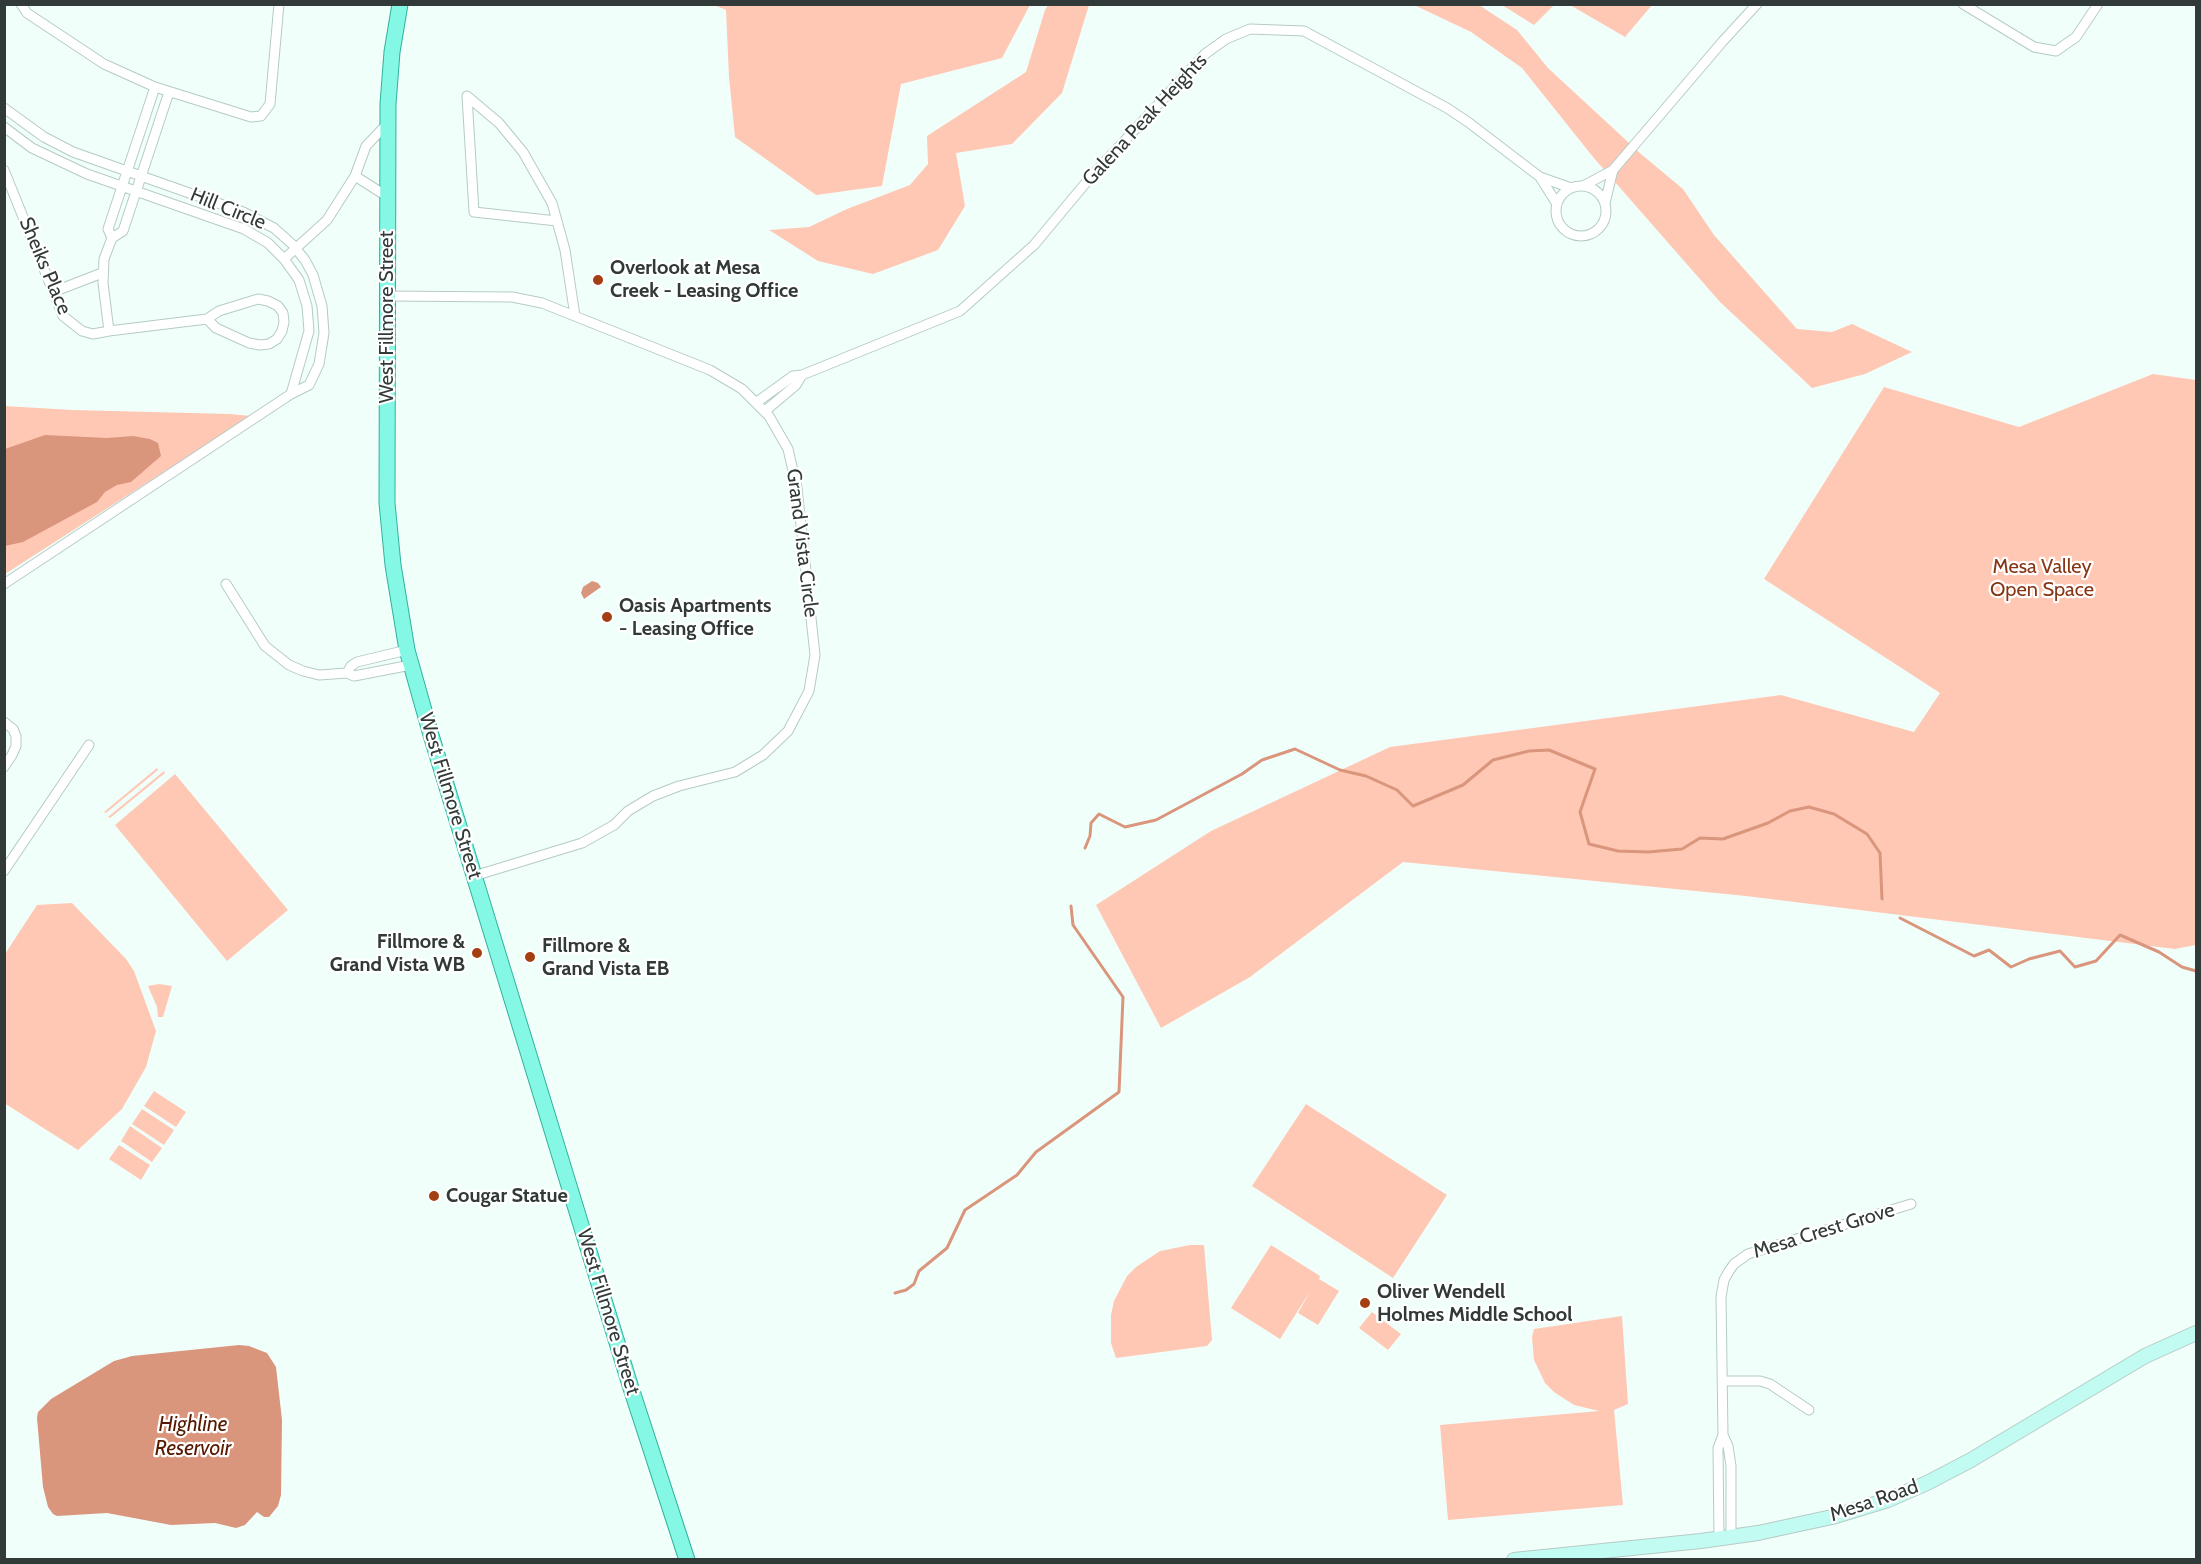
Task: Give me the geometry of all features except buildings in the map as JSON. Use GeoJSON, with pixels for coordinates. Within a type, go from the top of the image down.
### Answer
{"type":"FeatureCollection","features":[{"type":"Feature","properties":{"kind":"main road","name":"West Fillmore Street"},"geometry":{"type":"LineString","coordinates":[[400,4],[392,52],[388,123],[387,503],[393,565],[407,650],[630,1384],[687,1560]]}},
{"type":"Feature","properties":{"kind":"main road","name":"Mesa Road"},"geometry":{"type":"LineString","coordinates":[[1514,1560],[1758,1533],[1860,1509],[1888,1500],[1971,1460],[2145,1356],[2196,1333]]}},
{"type":"Feature","properties":{"kind":"street"},"geometry":{"type":"LineString","coordinates":[[21,4],[27,13],[104,64],[155,87],[251,117],[261,116],[270,104],[279,4]]}},
{"type":"Feature","properties":{"kind":"street"},"geometry":{"type":"LineString","coordinates":[[1613,170],[1602,225],[1594,232],[1580,236],[1568,232],[1557,216],[1557,204],[1562,195],[1613,170],[1757,4]]}},
{"type":"Feature","properties":{"kind":"street"},"geometry":{"type":"LineString","coordinates":[[1963,4],[2034,47],[2056,51],[2076,37],[2097,4]]}},
{"type":"Feature","properties":{"kind":"street","name":"Galena Peak Heights"},"geometry":{"type":"LineString","coordinates":[[757,402],[794,376],[802,375],[960,311],[1034,245],[1082,187],[1205,54],[1226,39],[1250,28],[1304,31],[1447,108],[1484,133],[1540,177]]}},
{"type":"Feature","properties":{"kind":"street"},"geometry":{"type":"LineString","coordinates":[[112,238],[108,229],[155,87]]}},
{"type":"Feature","properties":{"kind":"street"},"geometry":{"type":"LineString","coordinates":[[109,331],[102,273],[104,259],[112,238],[123,231],[170,92]]}},
{"type":"Feature","properties":{"kind":"street"},"geometry":{"type":"LineString","coordinates":[[557,221],[474,212],[467,96],[499,123],[523,152],[552,204],[557,221],[565,250],[575,316]]}},
{"type":"Feature","properties":{"kind":"street","name":"Hill Circle"},"geometry":{"type":"LineString","coordinates":[[4,108],[59,145],[252,216],[274,228],[296,248],[305,260],[319,291],[324,333],[319,364],[309,385],[291,394],[4,584]]}},
{"type":"Feature","properties":{"kind":"street"},"geometry":{"type":"LineString","coordinates":[[284,260],[327,220],[355,176],[366,147],[388,123]]}},
{"type":"Feature","properties":{"kind":"street","name":"Hill Circle"},"geometry":{"type":"LineString","coordinates":[[4,127],[48,157],[87,174],[244,229],[268,243],[299,280],[309,318],[302,362],[295,376],[291,394]]}},
{"type":"Feature","properties":{"kind":"street","name":"Sheiks Place"},"geometry":{"type":"LineString","coordinates":[[4,170],[63,316],[72,325],[93,334],[207,319],[219,311],[258,299],[278,306],[283,313],[284,322],[282,332],[277,339],[269,344],[260,345],[249,343],[216,328],[207,319]]}},
{"type":"Feature","properties":{"kind":"street"},"geometry":{"type":"LineString","coordinates":[[355,176],[388,197]]}},
{"type":"Feature","properties":{"kind":"street"},"geometry":{"type":"LineString","coordinates":[[1540,177],[1571,189]]}},
{"type":"Feature","properties":{"kind":"street"},"geometry":{"type":"LineString","coordinates":[[1540,177],[1557,204]]}},
{"type":"Feature","properties":{"kind":"street"},"geometry":{"type":"LineString","coordinates":[[1583,186],[1594,189],[1605,202]]}},
{"type":"Feature","properties":{"kind":"street"},"geometry":{"type":"LineString","coordinates":[[53,292],[102,273]]}},
{"type":"Feature","properties":{"kind":"street","name":"Grand Vista Circle"},"geometry":{"type":"LineString","coordinates":[[386,296],[512,297],[542,303],[710,370],[742,389],[765,411],[780,432],[794,469],[815,655],[808,691],[796,718],[777,744],[735,772],[679,786],[653,796],[628,811],[614,825],[582,843],[474,876]]}},
{"type":"Feature","properties":{"kind":"street","name":"Galena Peak Heights"},"geometry":{"type":"LineString","coordinates":[[765,411],[796,385],[802,375]]}},
{"type":"Feature","properties":{"kind":"street"},"geometry":{"type":"LineString","coordinates":[[226,584],[265,646],[277,657],[303,671],[319,675],[347,673],[354,676],[411,665]]}},
{"type":"Feature","properties":{"kind":"street"},"geometry":{"type":"LineString","coordinates":[[347,673],[357,662],[407,650]]}},
{"type":"Feature","properties":{"kind":"street"},"geometry":{"type":"LineString","coordinates":[[4,722],[13,729],[16,746],[4,767]]}},
{"type":"Feature","properties":{"kind":"street"},"geometry":{"type":"LineString","coordinates":[[4,871],[89,745]]}},
{"type":"Feature","properties":{"kind":"street","name":"Mesa Crest Grove"},"geometry":{"type":"LineString","coordinates":[[1725,1538],[1719,1494],[1718,1448],[1723,1436],[1721,1297],[1724,1280],[1734,1264],[1749,1254],[1911,1204]]}},
{"type":"Feature","properties":{"kind":"street"},"geometry":{"type":"LineString","coordinates":[[1722,1381],[1760,1381],[1770,1384],[1809,1410]]}},
{"type":"Feature","properties":{"kind":"street","name":"Mesa Crest Grove"},"geometry":{"type":"LineString","coordinates":[[1723,1436],[1728,1446],[1731,1494],[1725,1538]]}},
{"type":"Feature","properties":{"kind":"street"},"geometry":{"type":"LineString","coordinates":[[1719,1494],[1731,1494]]}},
{"type":"Feature","properties":{"kind":"green space"},"geometry":{"type":"Polygon","coordinates":[[[1030,4],[1002,58],[901,84],[882,186],[816,195],[735,137],[726,10],[714,5],[1030,4]]]}},
{"type":"Feature","properties":{"kind":"green space"},"geometry":{"type":"Polygon","coordinates":[[[1048,5],[1089,5],[1062,93],[1012,144],[956,153],[965,206],[938,250],[873,274],[818,261],[769,230],[809,227],[847,209],[910,185],[928,164],[927,136],[1026,72],[1048,5]]]}},
{"type":"Feature","properties":{"kind":"green space"},"geometry":{"type":"Polygon","coordinates":[[[1414,5],[1479,5],[1517,30],[1548,68],[1641,154],[1683,189],[1714,235],[1797,329],[1832,332],[1852,324],[1912,352],[1865,374],[1812,388],[1720,302],[1593,157],[1522,68],[1471,32],[1414,5]]]}},
{"type":"Feature","properties":{"kind":"green space"},"geometry":{"type":"Polygon","coordinates":[[[1502,5],[1554,5],[1534,25],[1502,5]]]}},
{"type":"Feature","properties":{"kind":"green space"},"geometry":{"type":"Polygon","coordinates":[[[1570,5],[1652,5],[1625,37],[1570,5]]]}},
{"type":"Feature","properties":{"kind":"green space","name":"Mesa Valley Open Space"},"geometry":{"type":"Polygon","coordinates":[[[2153,374],[2196,380],[2196,945],[2175,949],[1746,896],[1403,862],[1250,977],[1161,1028],[1096,905],[1211,831],[1390,747],[1781,695],[1914,732],[1940,693],[1764,579],[1884,387],[2019,427],[2153,374]]]}},
{"type":"Feature","properties":{"kind":"green space"},"geometry":{"type":"Polygon","coordinates":[[[4,406],[73,410],[251,416],[5,574],[4,406]]]}},
{"type":"Feature","properties":{"kind":"green space"},"geometry":{"type":"Polygon","coordinates":[[[157,768],[158,770],[106,813],[104,812],[157,768]]]}},
{"type":"Feature","properties":{"kind":"green space"},"geometry":{"type":"Polygon","coordinates":[[[164,771],[165,773],[110,818],[108,817],[164,771]]]}},
{"type":"Feature","properties":{"kind":"green space"},"geometry":{"type":"Polygon","coordinates":[[[175,774],[288,910],[227,961],[115,825],[175,774]]]}},
{"type":"Feature","properties":{"kind":"green space"},"geometry":{"type":"Polygon","coordinates":[[[72,903],[126,959],[134,971],[156,1031],[146,1067],[122,1109],[78,1150],[4,1103],[5,954],[37,905],[72,903]]]}},
{"type":"Feature","properties":{"kind":"green space"},"geometry":{"type":"Polygon","coordinates":[[[159,984],[172,986],[163,1017],[158,1017],[157,1007],[148,986],[159,984]]]}},
{"type":"Feature","properties":{"kind":"green space"},"geometry":{"type":"Polygon","coordinates":[[[154,1091],[186,1112],[176,1127],[144,1106],[154,1091]]]}},
{"type":"Feature","properties":{"kind":"green space"},"geometry":{"type":"Polygon","coordinates":[[[1306,1104],[1447,1195],[1393,1278],[1252,1186],[1306,1104]]]}},
{"type":"Feature","properties":{"kind":"green space"},"geometry":{"type":"Polygon","coordinates":[[[142,1109],[174,1130],[164,1145],[132,1124],[142,1109]]]}},
{"type":"Feature","properties":{"kind":"green space"},"geometry":{"type":"Polygon","coordinates":[[[130,1126],[162,1148],[152,1162],[121,1141],[130,1126]]]}},
{"type":"Feature","properties":{"kind":"green space"},"geometry":{"type":"Polygon","coordinates":[[[119,1145],[150,1165],[141,1180],[109,1159],[119,1145]]]}},
{"type":"Feature","properties":{"kind":"green space"},"geometry":{"type":"Polygon","coordinates":[[[1190,1245],[1204,1245],[1212,1340],[1207,1346],[1116,1358],[1111,1343],[1111,1315],[1114,1301],[1127,1276],[1160,1251],[1190,1245]]]}},
{"type":"Feature","properties":{"kind":"green space"},"geometry":{"type":"Polygon","coordinates":[[[1271,1245],[1339,1291],[1318,1325],[1298,1313],[1311,1290],[1280,1339],[1231,1308],[1271,1245]]]}},
{"type":"Feature","properties":{"kind":"green space"},"geometry":{"type":"Polygon","coordinates":[[[1372,1312],[1401,1334],[1388,1350],[1359,1328],[1372,1312]]]}},
{"type":"Feature","properties":{"kind":"green space"},"geometry":{"type":"Polygon","coordinates":[[[1622,1316],[1628,1404],[1614,1410],[1623,1505],[1448,1520],[1440,1425],[1599,1411],[1574,1405],[1545,1383],[1534,1360],[1532,1337],[1534,1329],[1622,1316]]]}},
{"type":"Feature","properties":{"kind":"water"},"geometry":{"type":"Polygon","coordinates":[[[45,435],[107,438],[133,436],[150,439],[158,443],[161,456],[131,482],[117,485],[105,492],[97,502],[23,542],[5,546],[5,449],[45,435]]]}},
{"type":"Feature","properties":{"kind":"water"},"geometry":{"type":"Polygon","coordinates":[[[592,581],[601,587],[584,599],[581,593],[583,587],[592,581]]]}},
{"type":"Feature","properties":{"kind":"water","name":"Highline Reservoir"},"geometry":{"type":"Polygon","coordinates":[[[239,1345],[267,1353],[276,1367],[282,1420],[281,1495],[278,1506],[269,1517],[264,1517],[257,1512],[245,1525],[236,1528],[215,1523],[171,1525],[107,1513],[57,1516],[53,1514],[48,1507],[43,1487],[37,1418],[38,1412],[51,1399],[114,1361],[132,1356],[239,1345]]]}},
{"type":"Feature","properties":{"kind":"waterway"},"geometry":{"type":"LineString","coordinates":[[1085,848],[1090,836],[1091,823],[1099,814],[1125,827],[1156,820],[1242,774],[1262,760],[1295,749],[1340,770],[1366,776],[1397,790],[1413,806],[1463,785],[1493,760],[1529,751],[1549,750],[1595,769],[1580,812],[1589,844],[1618,851],[1648,852],[1682,849],[1700,838],[1723,839],[1768,823],[1790,811],[1809,807],[1834,814],[1867,834],[1880,853],[1882,899]]}},
{"type":"Feature","properties":{"kind":"waterway"},"geometry":{"type":"LineString","coordinates":[[895,1293],[906,1290],[914,1284],[919,1271],[947,1248],[965,1210],[1017,1175],[1036,1152],[1119,1092],[1123,997],[1073,925],[1071,906]]}},
{"type":"Feature","properties":{"kind":"waterway"},"geometry":{"type":"LineString","coordinates":[[1900,918],[1974,956],[1989,950],[2011,967],[2029,959],[2060,951],[2075,967],[2096,961],[2120,935],[2159,952],[2182,967],[2196,971]]}},
{"type":"Feature","properties":{"kind":"place","name":"Overlook at Mesa Creek - Leasing Office"},"geometry":{"type":"Point","coordinates":[598,280]}},
{"type":"Feature","properties":{"kind":"place","name":"Oasis Apartments - Leasing Office"},"geometry":{"type":"Point","coordinates":[607,617]}},
{"type":"Feature","properties":{"kind":"place","name":"Fillmore & Grand Vista WB"},"geometry":{"type":"Point","coordinates":[477,953]}},
{"type":"Feature","properties":{"kind":"place","name":"Fillmore & Grand Vista EB"},"geometry":{"type":"Point","coordinates":[530,957]}},
{"type":"Feature","properties":{"kind":"place","name":"Cougar Statue"},"geometry":{"type":"Point","coordinates":[434,1196]}},
{"type":"Feature","properties":{"kind":"place","name":"Oliver Wendell Holmes Middle School"},"geometry":{"type":"Point","coordinates":[1365,1303]}}]}
